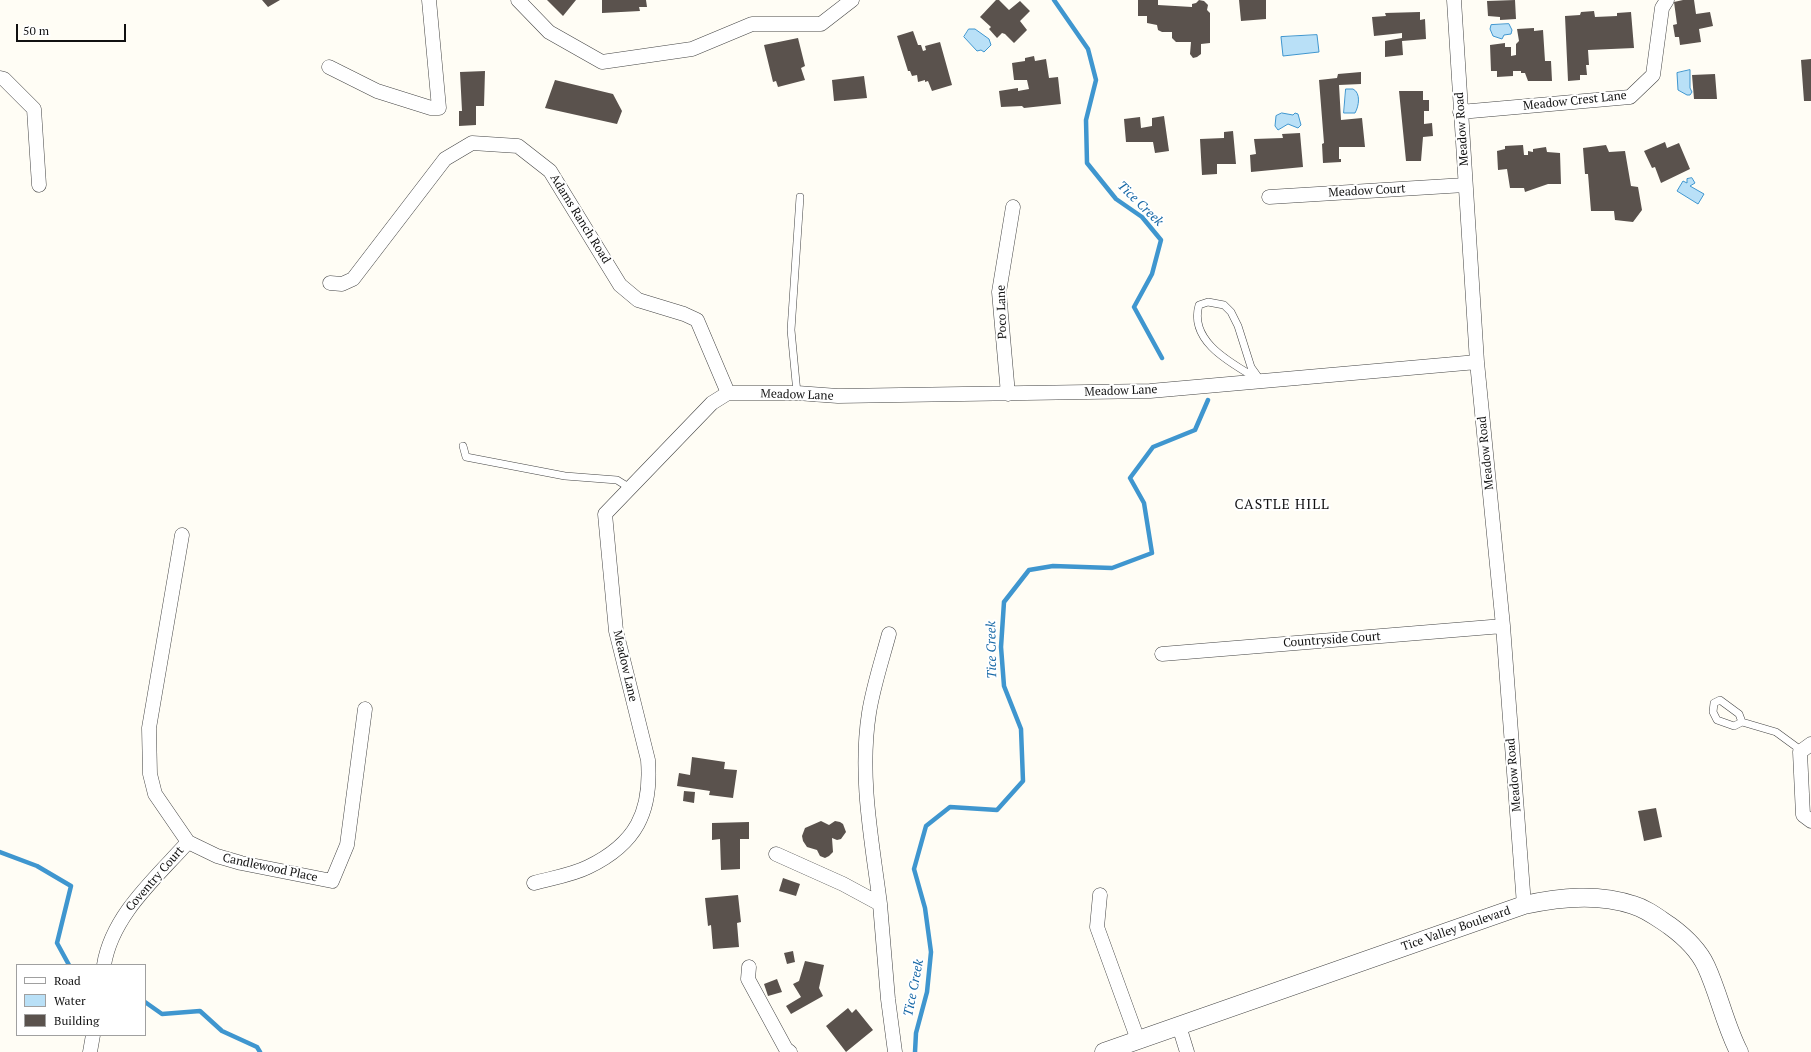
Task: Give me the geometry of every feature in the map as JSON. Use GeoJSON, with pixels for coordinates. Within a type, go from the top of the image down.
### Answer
{"type":"FeatureCollection","features":[{"type":"Feature","properties":{"kind":"street"},"geometry":{"type":"LineString","coordinates":[[329,67],[377,91],[431,108],[439,108],[429,0]]}},
{"type":"Feature","properties":{"kind":"street"},"geometry":{"type":"LineString","coordinates":[[518,0],[549,32],[602,62],[692,49],[752,24],[821,24],[852,0]]}},
{"type":"Feature","properties":{"kind":"street","name":"Meadow Road"},"geometry":{"type":"LineString","coordinates":[[1454,0],[1477,362],[1503,626],[1524,905]]}},
{"type":"Feature","properties":{"kind":"street","name":"Meadow Crest Lane"},"geometry":{"type":"LineString","coordinates":[[1460,112],[1630,97],[1653,75],[1662,8],[1667,0]]}},
{"type":"Feature","properties":{"kind":"street"},"geometry":{"type":"LineString","coordinates":[[0,78],[4,79],[34,109],[39,185]]}},
{"type":"Feature","properties":{"kind":"street","name":"Adams Ranch Road"},"geometry":{"type":"LineString","coordinates":[[330,283],[342,284],[353,279],[390,233],[445,159],[472,143],[518,146],[550,171],[620,284],[638,300],[684,314],[697,320],[728,393]]}},
{"type":"Feature","properties":{"kind":"street","name":"Meadow Court"},"geometry":{"type":"LineString","coordinates":[[1269,196],[1465,185]]}},
{"type":"Feature","properties":{"kind":"street","name":"Poco Lane"},"geometry":{"type":"LineString","coordinates":[[1008,394],[999,292],[1013,207]]}},
{"type":"Feature","properties":{"kind":"street","name":"Meadow Lane"},"geometry":{"type":"LineString","coordinates":[[534,883],[587,868],[624,843],[639,824],[647,800],[649,775],[648,760],[616,631],[605,514],[712,403],[728,393],[797,393],[838,396],[1150,391],[1477,362]]}},
{"type":"Feature","properties":{"kind":"street","name":"Coventry Court"},"geometry":{"type":"LineString","coordinates":[[104,964],[110,941],[128,909],[188,842],[155,794],[149,768],[149,728],[182,534]]}},
{"type":"Feature","properties":{"kind":"street","name":"Countryside Court"},"geometry":{"type":"LineString","coordinates":[[1162,654],[1503,626]]}},
{"type":"Feature","properties":{"kind":"street"},"geometry":{"type":"LineString","coordinates":[[889,634],[869,713],[865,768],[867,802],[880,904],[888,999],[895,1052]]}},
{"type":"Feature","properties":{"kind":"street","name":"Candlewood Place"},"geometry":{"type":"LineString","coordinates":[[188,842],[217,856],[242,863],[332,881],[346,845],[365,710]]}},
{"type":"Feature","properties":{"kind":"street"},"geometry":{"type":"LineString","coordinates":[[1806,748],[1800,752],[1803,815],[1811,821]]}},
{"type":"Feature","properties":{"kind":"street"},"geometry":{"type":"LineString","coordinates":[[776,854],[843,884],[880,904]]}},
{"type":"Feature","properties":{"kind":"street"},"geometry":{"type":"LineString","coordinates":[[1100,895],[1097,927],[1138,1040]]}},
{"type":"Feature","properties":{"kind":"street","name":"Tice Valley Boulevard"},"geometry":{"type":"LineString","coordinates":[[1104,1052],[1524,905],[1549,899],[1590,897],[1614,900],[1634,905],[1651,913],[1687,940],[1696,949],[1706,966],[1730,1036],[1739,1052]]}},
{"type":"Feature","properties":{"kind":"street"},"geometry":{"type":"LineString","coordinates":[[749,967],[748,979],[786,1049],[790,1052]]}},
{"type":"Feature","properties":{"kind":"street"},"geometry":{"type":"LineString","coordinates":[[1179,1026],[1188,1052]]}},
{"type":"Feature","properties":{"kind":"street"},"geometry":{"type":"LineString","coordinates":[[90,1052],[92,1036]]}},
{"type":"Feature","properties":{"kind":"lane"},"geometry":{"type":"LineString","coordinates":[[797,393],[791,330],[800,198]]}},
{"type":"Feature","properties":{"kind":"lane"},"geometry":{"type":"LineString","coordinates":[[1208,302],[1216,302],[1224,305],[1232,312],[1251,367],[1261,381],[1233,364],[1206,341],[1199,328],[1197,312],[1200,305],[1208,302]]}},
{"type":"Feature","properties":{"kind":"lane"},"geometry":{"type":"LineString","coordinates":[[463,446],[466,457],[565,476],[617,480],[630,488]]}},
{"type":"Feature","properties":{"kind":"lane"},"geometry":{"type":"LineString","coordinates":[[1742,722],[1776,732],[1806,748]]}},
{"type":"Feature","properties":{"kind":"water"},"geometry":{"type":"Polygon","coordinates":[[[1509,24],[1512,30],[1511,34],[1504,35],[1502,39],[1493,36],[1490,29],[1491,25],[1509,24]]]}},
{"type":"Feature","properties":{"kind":"water"},"geometry":{"type":"Polygon","coordinates":[[[969,29],[975,29],[989,39],[991,45],[984,52],[981,50],[977,51],[964,37],[969,29]]]}},
{"type":"Feature","properties":{"kind":"water"},"geometry":{"type":"Polygon","coordinates":[[[1317,35],[1319,52],[1283,56],[1281,37],[1317,35]]]}},
{"type":"Feature","properties":{"kind":"water"},"geometry":{"type":"Polygon","coordinates":[[[1690,70],[1690,88],[1692,92],[1690,95],[1687,95],[1678,90],[1677,73],[1690,70]]]}},
{"type":"Feature","properties":{"kind":"water"},"geometry":{"type":"Polygon","coordinates":[[[1346,89],[1353,89],[1357,93],[1358,107],[1355,113],[1344,113],[1346,89]]]}},
{"type":"Feature","properties":{"kind":"water"},"geometry":{"type":"Polygon","coordinates":[[[1282,113],[1293,115],[1295,113],[1298,114],[1301,125],[1298,128],[1288,124],[1278,130],[1275,126],[1276,116],[1282,113]]]}},
{"type":"Feature","properties":{"kind":"water"},"geometry":{"type":"Polygon","coordinates":[[[1692,178],[1695,183],[1690,186],[1704,194],[1698,204],[1677,191],[1683,181],[1687,183],[1687,179],[1692,178]]]}},
{"type":"Feature","properties":{"kind":"building"},"geometry":{"type":"Polygon","coordinates":[[[262,0],[280,0],[268,7],[262,0]]]}},
{"type":"Feature","properties":{"kind":"building"},"geometry":{"type":"Polygon","coordinates":[[[547,0],[576,0],[563,16],[547,0]]]}},
{"type":"Feature","properties":{"kind":"building"},"geometry":{"type":"Polygon","coordinates":[[[602,0],[646,0],[647,7],[639,7],[640,11],[602,13],[602,0]]]}},
{"type":"Feature","properties":{"kind":"building"},"geometry":{"type":"Polygon","coordinates":[[[996,0],[999,0],[1009,10],[1020,1],[1030,11],[1020,21],[1027,30],[1014,43],[1002,33],[997,38],[989,29],[991,27],[980,17],[996,0]]]}},
{"type":"Feature","properties":{"kind":"building"},"geometry":{"type":"Polygon","coordinates":[[[1138,0],[1158,0],[1158,5],[1192,7],[1192,4],[1199,0],[1204,1],[1208,5],[1207,10],[1210,13],[1210,43],[1201,44],[1201,54],[1193,58],[1190,54],[1191,42],[1176,42],[1172,38],[1172,32],[1162,32],[1158,30],[1157,25],[1147,23],[1147,16],[1138,16],[1138,0]]]}},
{"type":"Feature","properties":{"kind":"building"},"geometry":{"type":"Polygon","coordinates":[[[1239,0],[1266,0],[1266,19],[1241,21],[1239,0]]]}},
{"type":"Feature","properties":{"kind":"building"},"geometry":{"type":"Polygon","coordinates":[[[1515,0],[1516,19],[1500,20],[1500,17],[1488,16],[1487,1],[1515,0]]]}},
{"type":"Feature","properties":{"kind":"building"},"geometry":{"type":"Polygon","coordinates":[[[1694,0],[1696,14],[1710,12],[1713,26],[1699,29],[1701,42],[1680,45],[1679,37],[1675,37],[1673,25],[1677,24],[1674,2],[1694,0]]]}},
{"type":"Feature","properties":{"kind":"building"},"geometry":{"type":"Polygon","coordinates":[[[1594,11],[1595,17],[1617,16],[1617,13],[1631,12],[1634,48],[1588,50],[1589,65],[1586,65],[1587,75],[1580,75],[1580,80],[1568,81],[1565,16],[1580,15],[1581,12],[1594,11]]]}},
{"type":"Feature","properties":{"kind":"building"},"geometry":{"type":"Polygon","coordinates":[[[1420,12],[1420,20],[1425,19],[1426,39],[1402,41],[1403,55],[1385,57],[1385,41],[1402,38],[1402,33],[1374,36],[1372,17],[1386,16],[1385,13],[1420,12]]]}},
{"type":"Feature","properties":{"kind":"building"},"geometry":{"type":"Polygon","coordinates":[[[1534,28],[1534,31],[1543,30],[1545,61],[1551,61],[1552,81],[1528,81],[1525,73],[1521,73],[1521,71],[1513,71],[1513,76],[1497,77],[1497,71],[1491,71],[1490,45],[1505,43],[1505,47],[1511,47],[1511,56],[1516,55],[1516,44],[1519,41],[1517,29],[1534,28]]]}},
{"type":"Feature","properties":{"kind":"building"},"geometry":{"type":"Polygon","coordinates":[[[913,31],[918,45],[921,45],[923,51],[926,50],[925,46],[940,42],[952,85],[932,91],[928,81],[925,82],[925,80],[918,82],[917,75],[912,76],[910,71],[908,71],[897,36],[913,31]]]}},
{"type":"Feature","properties":{"kind":"building"},"geometry":{"type":"Polygon","coordinates":[[[798,38],[805,66],[801,68],[805,80],[778,87],[776,81],[773,82],[764,45],[798,38]]]}},
{"type":"Feature","properties":{"kind":"building"},"geometry":{"type":"Polygon","coordinates":[[[1034,56],[1035,61],[1046,59],[1049,78],[1058,77],[1061,104],[1024,108],[1022,106],[1001,107],[999,91],[1018,88],[1018,91],[1029,89],[1027,80],[1014,80],[1012,63],[1025,61],[1025,58],[1034,56]]]}},
{"type":"Feature","properties":{"kind":"building"},"geometry":{"type":"Polygon","coordinates":[[[1811,59],[1811,101],[1804,101],[1801,60],[1811,59]]]}},
{"type":"Feature","properties":{"kind":"building"},"geometry":{"type":"Polygon","coordinates":[[[485,71],[484,106],[476,106],[476,125],[459,126],[459,111],[462,111],[460,72],[485,71]]]}},
{"type":"Feature","properties":{"kind":"building"},"geometry":{"type":"Polygon","coordinates":[[[1361,72],[1361,84],[1339,85],[1341,120],[1362,118],[1365,147],[1339,147],[1339,159],[1341,159],[1341,162],[1323,163],[1322,144],[1324,143],[1319,80],[1337,78],[1338,74],[1361,72]]]}},
{"type":"Feature","properties":{"kind":"building"},"geometry":{"type":"Polygon","coordinates":[[[1715,74],[1717,99],[1694,99],[1692,75],[1715,74]]]}},
{"type":"Feature","properties":{"kind":"building"},"geometry":{"type":"Polygon","coordinates":[[[864,76],[867,98],[834,101],[832,80],[864,76]]]}},
{"type":"Feature","properties":{"kind":"building"},"geometry":{"type":"Polygon","coordinates":[[[555,80],[613,94],[622,111],[617,124],[545,108],[555,80]]]}},
{"type":"Feature","properties":{"kind":"building"},"geometry":{"type":"Polygon","coordinates":[[[1399,91],[1423,91],[1423,100],[1429,100],[1429,111],[1424,111],[1424,124],[1432,123],[1433,136],[1423,137],[1421,161],[1406,161],[1399,91]]]}},
{"type":"Feature","properties":{"kind":"building"},"geometry":{"type":"Polygon","coordinates":[[[1164,116],[1169,151],[1155,153],[1153,142],[1126,142],[1124,119],[1140,117],[1141,128],[1152,126],[1152,118],[1164,116]]]}},
{"type":"Feature","properties":{"kind":"building"},"geometry":{"type":"Polygon","coordinates":[[[1233,131],[1236,164],[1217,164],[1217,174],[1202,175],[1200,139],[1224,138],[1224,132],[1233,131]]]}},
{"type":"Feature","properties":{"kind":"building"},"geometry":{"type":"Polygon","coordinates":[[[1300,133],[1303,167],[1251,172],[1250,155],[1256,154],[1254,139],[1283,138],[1282,134],[1300,133]]]}},
{"type":"Feature","properties":{"kind":"building"},"geometry":{"type":"Polygon","coordinates":[[[1665,142],[1667,148],[1679,143],[1690,169],[1661,183],[1655,167],[1652,168],[1644,151],[1665,142]]]}},
{"type":"Feature","properties":{"kind":"building"},"geometry":{"type":"Polygon","coordinates":[[[1523,145],[1524,155],[1528,155],[1528,151],[1533,152],[1533,149],[1546,147],[1547,152],[1560,153],[1561,184],[1548,184],[1525,192],[1524,188],[1510,188],[1507,169],[1498,170],[1497,151],[1505,149],[1505,146],[1523,145]]]}},
{"type":"Feature","properties":{"kind":"building"},"geometry":{"type":"Polygon","coordinates":[[[1606,145],[1609,152],[1625,151],[1631,186],[1638,187],[1642,210],[1633,222],[1615,220],[1614,211],[1591,211],[1588,174],[1585,174],[1583,148],[1606,145]]]}},
{"type":"Feature","properties":{"kind":"building"},"geometry":{"type":"Polygon","coordinates":[[[692,757],[725,762],[724,769],[737,770],[733,798],[709,795],[710,791],[677,786],[679,773],[690,775],[692,757]]]}},
{"type":"Feature","properties":{"kind":"building"},"geometry":{"type":"Polygon","coordinates":[[[684,791],[695,792],[694,803],[683,801],[684,791]]]}},
{"type":"Feature","properties":{"kind":"building"},"geometry":{"type":"Polygon","coordinates":[[[1656,808],[1662,837],[1644,841],[1638,811],[1656,808]]]}},
{"type":"Feature","properties":{"kind":"building"},"geometry":{"type":"Polygon","coordinates":[[[821,821],[829,825],[835,821],[840,822],[843,824],[846,832],[841,839],[837,840],[832,838],[833,852],[825,858],[820,856],[817,850],[807,847],[802,836],[805,828],[821,821]]]}},
{"type":"Feature","properties":{"kind":"building"},"geometry":{"type":"Polygon","coordinates":[[[749,822],[749,839],[740,839],[740,869],[721,870],[720,839],[712,840],[712,823],[749,822]]]}},
{"type":"Feature","properties":{"kind":"building"},"geometry":{"type":"Polygon","coordinates":[[[783,878],[800,884],[796,896],[779,891],[783,878]]]}},
{"type":"Feature","properties":{"kind":"building"},"geometry":{"type":"Polygon","coordinates":[[[738,895],[741,922],[737,923],[739,947],[713,949],[711,925],[708,926],[705,898],[738,895]]]}},
{"type":"Feature","properties":{"kind":"building"},"geometry":{"type":"Polygon","coordinates":[[[793,951],[795,962],[787,964],[784,953],[793,951]]]}},
{"type":"Feature","properties":{"kind":"building"},"geometry":{"type":"Polygon","coordinates":[[[805,961],[824,965],[819,988],[823,996],[791,1014],[786,1006],[801,997],[793,984],[799,981],[805,961]]]}},
{"type":"Feature","properties":{"kind":"building"},"geometry":{"type":"Polygon","coordinates":[[[777,979],[782,992],[768,996],[764,984],[777,979]]]}},
{"type":"Feature","properties":{"kind":"building"},"geometry":{"type":"Polygon","coordinates":[[[848,1008],[852,1013],[856,1009],[873,1030],[846,1052],[826,1026],[848,1008]]]}},
{"type":"Feature","properties":{"kind":"waterway","name":"Tice Creek"},"geometry":{"type":"LineString","coordinates":[[1054,0],[1088,49],[1096,80],[1086,120],[1087,163],[1116,199],[1142,217],[1161,240],[1152,274],[1134,307],[1162,358]]}},
{"type":"Feature","properties":{"kind":"waterway","name":"Tice Creek"},"geometry":{"type":"LineString","coordinates":[[915,1052],[916,1033],[927,992],[931,952],[925,908],[914,869],[926,826],[950,807],[997,810],[1023,781],[1021,729],[1004,686],[1001,647],[1004,602],[1029,570],[1053,566],[1112,568],[1152,553],[1144,503],[1130,478],[1153,447],[1195,430],[1208,400]]}},
{"type":"Feature","properties":{"kind":"waterway","name":"Tice Creek"},"geometry":{"type":"LineString","coordinates":[[0,852],[37,866],[71,886],[57,943],[68,964]]}},
{"type":"Feature","properties":{"kind":"waterway","name":"Tice Creek"},"geometry":{"type":"LineString","coordinates":[[146,1003],[162,1014],[200,1011],[222,1031],[257,1047],[260,1052]]}},
{"type":"Feature","properties":{"kind":"district","name":"CASTLE HILL"},"geometry":{"type":"Point","coordinates":[1282,505]}}]}
